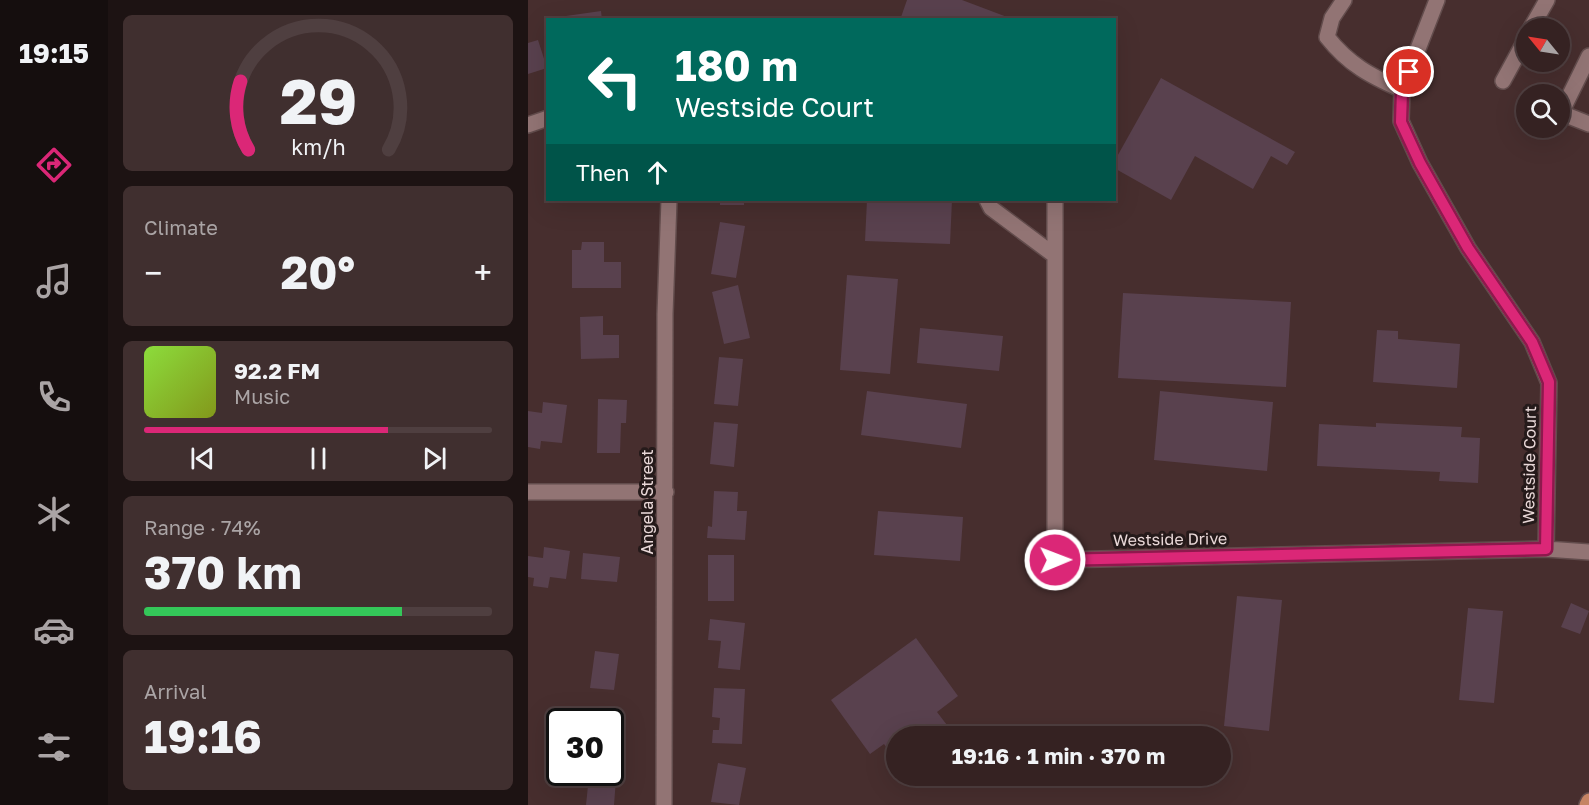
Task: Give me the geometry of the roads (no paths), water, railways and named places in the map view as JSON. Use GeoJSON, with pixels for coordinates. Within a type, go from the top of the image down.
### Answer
{"type":"FeatureCollection","features":[{"type":"Feature","properties":{"kind":"street"},"geometry":{"type":"LineString","coordinates":[[1337,3],[1327,37],[1341,55],[1369,75],[1402,90],[1437,0]]}},
{"type":"Feature","properties":{"kind":"street"},"geometry":{"type":"LineString","coordinates":[[1537,18],[1547,0]]}},
{"type":"Feature","properties":{"kind":"street"},"geometry":{"type":"LineString","coordinates":[[1589,56],[1561,113],[1589,124]]}},
{"type":"Feature","properties":{"kind":"street"},"geometry":{"type":"LineString","coordinates":[[1503,81],[1516,57]]}},
{"type":"Feature","properties":{"kind":"street","name":"Westside Court"},"geometry":{"type":"LineString","coordinates":[[1402,90],[1401,122],[1420,163],[1468,248],[1532,342],[1549,382],[1546,549]]}},
{"type":"Feature","properties":{"kind":"street"},"geometry":{"type":"LineString","coordinates":[[528,125],[546,119]]}},
{"type":"Feature","properties":{"kind":"street","name":"Angela Street"},"geometry":{"type":"LineString","coordinates":[[664,805],[665,314],[669,201]]}},
{"type":"Feature","properties":{"kind":"street"},"geometry":{"type":"LineString","coordinates":[[988,201],[991,208],[1054,255]]}},
{"type":"Feature","properties":{"kind":"street"},"geometry":{"type":"LineString","coordinates":[[1054,255],[1055,201]]}},
{"type":"Feature","properties":{"kind":"street","name":"Westside Drive"},"geometry":{"type":"LineString","coordinates":[[1054,255],[1055,560],[1546,549],[1589,552]]}},
{"type":"Feature","properties":{"kind":"street"},"geometry":{"type":"LineString","coordinates":[[528,492],[666,492]]}}]}
